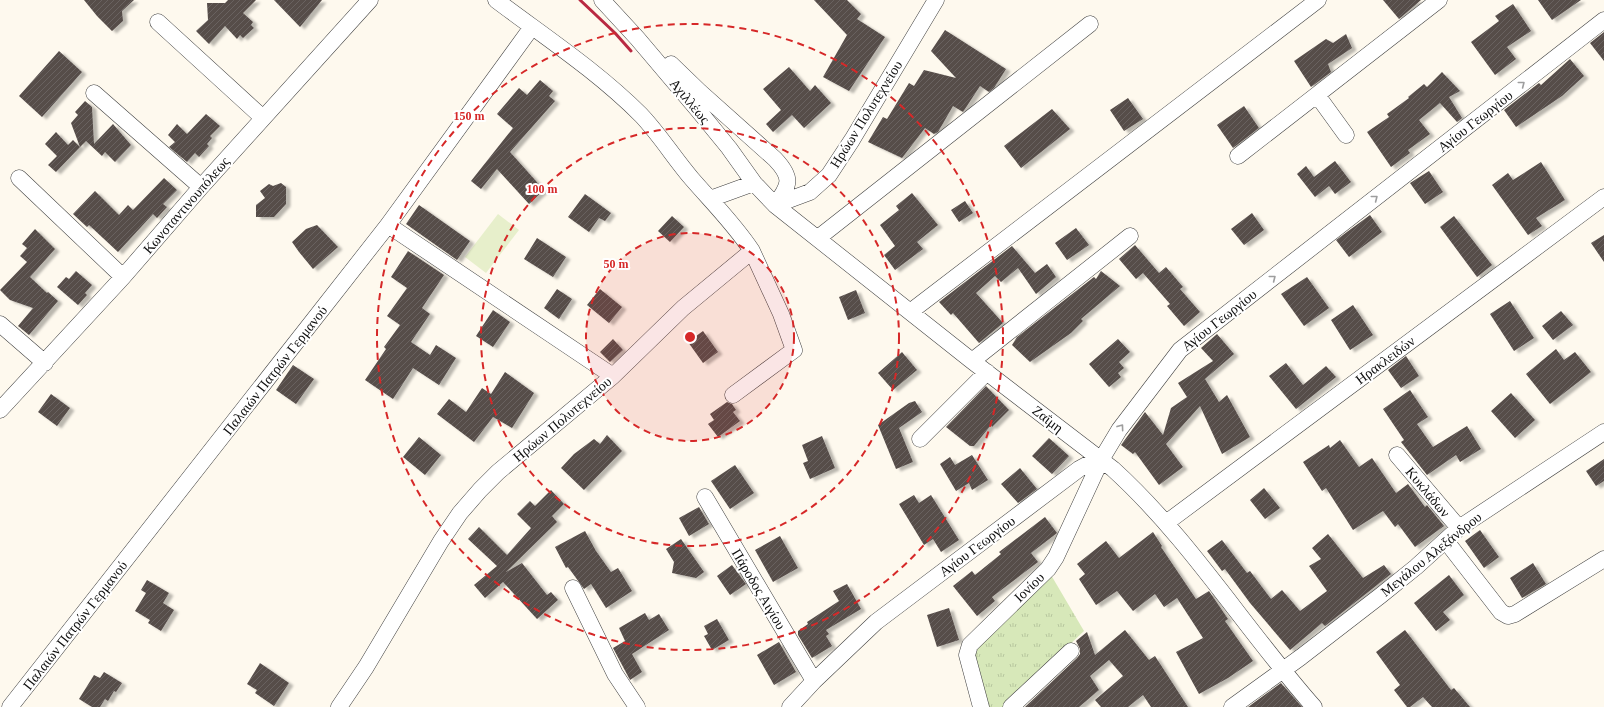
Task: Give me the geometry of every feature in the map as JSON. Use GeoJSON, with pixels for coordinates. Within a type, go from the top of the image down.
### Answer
{"type":"FeatureCollection","features":[{"type":"Feature","properties":{"kind":"street","name":"Κωνσταντινουπόλεως"},"geometry":{"type":"LineString","coordinates":[[0,410],[123,277],[201,187],[370,0]]}},
{"type":"Feature","properties":{"kind":"street"},"geometry":{"type":"LineString","coordinates":[[496,0],[595,74],[634,109],[649,124],[689,176],[744,238],[752,251],[781,314],[794,350],[733,395]]}},
{"type":"Feature","properties":{"kind":"street","name":"Αχιλλέως"},"geometry":{"type":"LineString","coordinates":[[602,0],[644,46],[729,148],[754,183],[775,205]]}},
{"type":"Feature","properties":{"kind":"street","name":"Ηρώων Πολυτεχνείου"},"geometry":{"type":"LineString","coordinates":[[775,205],[810,192],[829,175],[852,140],[936,0]]}},
{"type":"Feature","properties":{"kind":"street"},"geometry":{"type":"LineString","coordinates":[[910,312],[1318,0]]}},
{"type":"Feature","properties":{"kind":"street"},"geometry":{"type":"LineString","coordinates":[[1238,156],[1439,0]]}},
{"type":"Feature","properties":{"kind":"street","name":"Αγίου Γεωργίου"},"geometry":{"type":"LineString","coordinates":[[790,707],[814,681],[876,622],[1079,469],[1090,463],[1101,460],[1119,430],[1180,350],[1604,20]]}},
{"type":"Feature","properties":{"kind":"street"},"geometry":{"type":"LineString","coordinates":[[158,22],[263,118]]}},
{"type":"Feature","properties":{"kind":"street"},"geometry":{"type":"LineString","coordinates":[[818,238],[1090,24]]}},
{"type":"Feature","properties":{"kind":"street","name":"Παλαιών Πατρών Γερμανού"},"geometry":{"type":"LineString","coordinates":[[10,707],[388,225],[532,27]]}},
{"type":"Feature","properties":{"kind":"street"},"geometry":{"type":"LineString","coordinates":[[644,46],[650,46],[658,51],[700,92],[782,166],[787,175],[788,181],[785,191],[775,205]]}},
{"type":"Feature","properties":{"kind":"street"},"geometry":{"type":"LineString","coordinates":[[94,93],[201,187]]}},
{"type":"Feature","properties":{"kind":"street"},"geometry":{"type":"LineString","coordinates":[[1317,95],[1346,135]]}},
{"type":"Feature","properties":{"kind":"street"},"geometry":{"type":"LineString","coordinates":[[19,178],[123,277]]}},
{"type":"Feature","properties":{"kind":"street"},"geometry":{"type":"LineString","coordinates":[[710,199],[754,183]]}},
{"type":"Feature","properties":{"kind":"street","name":"Ηρακλειδών"},"geometry":{"type":"LineString","coordinates":[[1166,523],[1604,197]]}},
{"type":"Feature","properties":{"kind":"street","name":"Ζαΐμη"},"geometry":{"type":"LineString","coordinates":[[775,205],[972,361],[1101,460],[1127,482],[1166,523],[1283,671],[1314,707]]}},
{"type":"Feature","properties":{"kind":"street"},"geometry":{"type":"LineString","coordinates":[[388,225],[613,376]]}},
{"type":"Feature","properties":{"kind":"street"},"geometry":{"type":"LineString","coordinates":[[972,361],[1130,236]]}},
{"type":"Feature","properties":{"kind":"street","name":"Ηρώων Πολυτεχνείου"},"geometry":{"type":"LineString","coordinates":[[339,707],[366,667],[441,541],[460,513],[480,490],[498,472],[613,376],[683,308],[752,251]]}},
{"type":"Feature","properties":{"kind":"street"},"geometry":{"type":"LineString","coordinates":[[0,324],[45,363]]}},
{"type":"Feature","properties":{"kind":"street"},"geometry":{"type":"LineString","coordinates":[[920,439],[987,372]]}},
{"type":"Feature","properties":{"kind":"street","name":"Μεγάλου Αλεξάνδρου"},"geometry":{"type":"LineString","coordinates":[[1232,707],[1283,671],[1398,581],[1446,541],[1459,528],[1604,432]]}},
{"type":"Feature","properties":{"kind":"street","name":"Κυκλάδων"},"geometry":{"type":"LineString","coordinates":[[1397,455],[1459,528]]}},
{"type":"Feature","properties":{"kind":"street","name":"Ιονίου"},"geometry":{"type":"LineString","coordinates":[[981,707],[967,655],[968,649],[970,645],[1048,569],[1056,557],[1101,460]]}},
{"type":"Feature","properties":{"kind":"street","name":"Πάροδος Αιγίου"},"geometry":{"type":"LineString","coordinates":[[705,497],[814,681]]}},
{"type":"Feature","properties":{"kind":"street"},"geometry":{"type":"LineString","coordinates":[[1446,541],[1501,612],[1508,616],[1515,614],[1604,559]]}},
{"type":"Feature","properties":{"kind":"street"},"geometry":{"type":"LineString","coordinates":[[573,588],[616,674],[638,707]]}},
{"type":"Feature","properties":{"kind":"street"},"geometry":{"type":"LineString","coordinates":[[1011,707],[1071,650]]}},
{"type":"Feature","properties":{"kind":"green space"},"geometry":{"type":"Polygon","coordinates":[[[498,214],[519,230],[486,273],[465,257],[498,214]]]}},
{"type":"Feature","properties":{"kind":"green space"},"geometry":{"type":"Polygon","coordinates":[[[1051,575],[1084,631],[1004,707],[988,707],[974,657],[975,650],[1051,575]]]}},
{"type":"Feature","properties":{"kind":"building"},"geometry":{"type":"Polygon","coordinates":[[[84,0],[134,0],[122,11],[123,21],[112,31],[84,0]]]}},
{"type":"Feature","properties":{"kind":"building"},"geometry":{"type":"Polygon","coordinates":[[[228,0],[256,0],[243,13],[253,22],[251,25],[254,28],[243,38],[240,35],[237,39],[225,26],[209,44],[196,31],[208,20],[207,3],[225,3],[228,0]]]}},
{"type":"Feature","properties":{"kind":"building"},"geometry":{"type":"Polygon","coordinates":[[[274,0],[322,0],[300,27],[274,0]]]}},
{"type":"Feature","properties":{"kind":"building"},"geometry":{"type":"Polygon","coordinates":[[[814,0],[847,0],[861,14],[857,19],[885,37],[849,91],[823,77],[847,35],[814,0]]]}},
{"type":"Feature","properties":{"kind":"building"},"geometry":{"type":"Polygon","coordinates":[[[1383,0],[1421,0],[1399,19],[1383,0]]]}},
{"type":"Feature","properties":{"kind":"building"},"geometry":{"type":"Polygon","coordinates":[[[1538,0],[1581,0],[1552,20],[1538,0]]]}},
{"type":"Feature","properties":{"kind":"building"},"geometry":{"type":"Polygon","coordinates":[[[1513,4],[1531,31],[1507,47],[1516,59],[1495,75],[1471,42],[1499,21],[1495,16],[1513,4]]]}},
{"type":"Feature","properties":{"kind":"building"},"geometry":{"type":"Polygon","coordinates":[[[945,30],[1006,69],[994,88],[989,92],[980,86],[963,112],[953,106],[938,132],[934,134],[925,128],[902,158],[868,142],[883,117],[887,119],[909,83],[914,86],[924,70],[956,78],[931,51],[945,30]]]}},
{"type":"Feature","properties":{"kind":"building"},"geometry":{"type":"Polygon","coordinates":[[[1604,32],[1604,61],[1590,43],[1604,32]]]}},
{"type":"Feature","properties":{"kind":"building"},"geometry":{"type":"Polygon","coordinates":[[[1346,34],[1352,48],[1328,64],[1331,72],[1311,87],[1294,61],[1326,39],[1333,43],[1346,34]]]}},
{"type":"Feature","properties":{"kind":"building"},"geometry":{"type":"Polygon","coordinates":[[[59,51],[82,72],[42,117],[19,96],[59,51]]]}},
{"type":"Feature","properties":{"kind":"building"},"geometry":{"type":"Polygon","coordinates":[[[1570,59],[1584,76],[1562,96],[1516,127],[1504,110],[1539,83],[1541,85],[1570,59]]]}},
{"type":"Feature","properties":{"kind":"building"},"geometry":{"type":"Polygon","coordinates":[[[789,67],[810,91],[815,85],[831,103],[804,128],[792,115],[773,132],[766,124],[781,110],[763,89],[789,67]]]}},
{"type":"Feature","properties":{"kind":"building"},"geometry":{"type":"Polygon","coordinates":[[[1442,72],[1460,91],[1449,97],[1462,118],[1457,122],[1440,103],[1419,120],[1430,134],[1408,150],[1410,153],[1391,167],[1367,132],[1389,117],[1387,114],[1409,98],[1408,97],[1424,84],[1427,87],[1442,72]]]}},
{"type":"Feature","properties":{"kind":"building"},"geometry":{"type":"Polygon","coordinates":[[[540,80],[553,91],[549,96],[555,101],[510,152],[544,190],[529,204],[497,169],[481,189],[471,181],[513,128],[497,114],[519,88],[527,95],[540,80]]]}},
{"type":"Feature","properties":{"kind":"building"},"geometry":{"type":"Polygon","coordinates":[[[1128,98],[1143,119],[1124,131],[1110,110],[1128,98]]]}},
{"type":"Feature","properties":{"kind":"building"},"geometry":{"type":"Polygon","coordinates":[[[85,101],[92,107],[94,144],[113,124],[131,145],[115,162],[105,152],[102,156],[86,141],[80,147],[71,123],[78,115],[75,112],[85,101]]]}},
{"type":"Feature","properties":{"kind":"building"},"geometry":{"type":"Polygon","coordinates":[[[1244,106],[1259,128],[1233,148],[1217,125],[1244,106]]]}},
{"type":"Feature","properties":{"kind":"building"},"geometry":{"type":"Polygon","coordinates":[[[1052,109],[1070,129],[1021,168],[1004,146],[1052,109]]]}},
{"type":"Feature","properties":{"kind":"building"},"geometry":{"type":"Polygon","coordinates":[[[206,114],[220,126],[210,136],[212,138],[207,144],[209,146],[199,157],[195,153],[187,162],[169,147],[175,142],[168,135],[177,124],[187,134],[206,114]]]}},
{"type":"Feature","properties":{"kind":"building"},"geometry":{"type":"Polygon","coordinates":[[[56,132],[68,145],[73,140],[80,147],[56,172],[48,165],[57,156],[45,144],[56,132]]]}},
{"type":"Feature","properties":{"kind":"building"},"geometry":{"type":"Polygon","coordinates":[[[1335,161],[1351,182],[1335,194],[1329,186],[1315,197],[1297,174],[1306,166],[1314,177],[1335,161]]]}},
{"type":"Feature","properties":{"kind":"building"},"geometry":{"type":"Polygon","coordinates":[[[1541,162],[1565,200],[1536,218],[1542,226],[1528,235],[1492,185],[1508,173],[1513,180],[1541,162]]]}},
{"type":"Feature","properties":{"kind":"building"},"geometry":{"type":"Polygon","coordinates":[[[1429,171],[1443,192],[1425,204],[1410,183],[1429,171]]]}},
{"type":"Feature","properties":{"kind":"building"},"geometry":{"type":"Polygon","coordinates":[[[164,178],[177,190],[163,204],[167,207],[157,218],[153,214],[118,252],[89,225],[87,227],[73,214],[95,191],[119,215],[128,205],[133,210],[164,178]]]}},
{"type":"Feature","properties":{"kind":"building"},"geometry":{"type":"Polygon","coordinates":[[[281,183],[286,187],[286,204],[274,217],[256,217],[256,205],[265,198],[260,191],[269,184],[273,186],[281,183]]]}},
{"type":"Feature","properties":{"kind":"building"},"geometry":{"type":"Polygon","coordinates":[[[912,193],[938,225],[917,242],[923,249],[895,270],[884,255],[895,246],[880,225],[899,210],[896,206],[912,193]]]}},
{"type":"Feature","properties":{"kind":"building"},"geometry":{"type":"Polygon","coordinates":[[[585,194],[611,213],[605,221],[599,218],[589,232],[568,217],[585,194]]]}},
{"type":"Feature","properties":{"kind":"building"},"geometry":{"type":"Polygon","coordinates":[[[965,201],[973,213],[959,222],[951,210],[965,201]]]}},
{"type":"Feature","properties":{"kind":"building"},"geometry":{"type":"Polygon","coordinates":[[[419,205],[470,241],[457,260],[406,224],[419,205]]]}},
{"type":"Feature","properties":{"kind":"building"},"geometry":{"type":"Polygon","coordinates":[[[1252,213],[1264,230],[1244,245],[1231,229],[1252,213]]]}},
{"type":"Feature","properties":{"kind":"building"},"geometry":{"type":"Polygon","coordinates":[[[1370,215],[1382,232],[1349,257],[1336,240],[1370,215]]]}},
{"type":"Feature","properties":{"kind":"building"},"geometry":{"type":"Polygon","coordinates":[[[672,216],[684,227],[670,242],[658,231],[672,216]]]}},
{"type":"Feature","properties":{"kind":"building"},"geometry":{"type":"Polygon","coordinates":[[[1454,216],[1492,265],[1477,277],[1440,227],[1454,216]]]}},
{"type":"Feature","properties":{"kind":"building"},"geometry":{"type":"Polygon","coordinates":[[[317,225],[338,247],[313,269],[292,242],[306,229],[317,225]]]}},
{"type":"Feature","properties":{"kind":"building"},"geometry":{"type":"Polygon","coordinates":[[[1076,228],[1089,245],[1067,260],[1055,243],[1076,228]]]}},
{"type":"Feature","properties":{"kind":"building"},"geometry":{"type":"Polygon","coordinates":[[[35,229],[55,249],[30,277],[58,301],[29,335],[18,326],[33,308],[10,300],[0,290],[27,262],[20,256],[27,248],[22,244],[35,229]]]}},
{"type":"Feature","properties":{"kind":"building"},"geometry":{"type":"Polygon","coordinates":[[[1604,235],[1604,262],[1591,243],[1604,235]]]}},
{"type":"Feature","properties":{"kind":"building"},"geometry":{"type":"Polygon","coordinates":[[[537,238],[566,257],[553,277],[524,259],[537,238]]]}},
{"type":"Feature","properties":{"kind":"building"},"geometry":{"type":"Polygon","coordinates":[[[1135,245],[1159,273],[1166,267],[1183,287],[1180,289],[1200,312],[1184,326],[1167,306],[1170,304],[1143,273],[1136,279],[1119,259],[1135,245]]]}},
{"type":"Feature","properties":{"kind":"building"},"geometry":{"type":"Polygon","coordinates":[[[1012,246],[1035,273],[1047,264],[1056,277],[1036,294],[1018,268],[1001,282],[995,276],[976,293],[1003,323],[979,343],[953,313],[951,315],[939,302],[1012,246]]]}},
{"type":"Feature","properties":{"kind":"building"},"geometry":{"type":"Polygon","coordinates":[[[408,251],[444,275],[422,308],[430,314],[411,342],[430,355],[436,345],[456,358],[439,385],[413,368],[393,399],[365,380],[386,349],[384,347],[400,325],[387,316],[407,288],[391,277],[408,251]]]}},
{"type":"Feature","properties":{"kind":"building"},"geometry":{"type":"Polygon","coordinates":[[[76,271],[92,285],[85,293],[87,295],[78,305],[57,287],[66,277],[69,279],[76,271]]]}},
{"type":"Feature","properties":{"kind":"building"},"geometry":{"type":"Polygon","coordinates":[[[1101,271],[1120,286],[1081,319],[1083,321],[1071,333],[1030,362],[1012,345],[1017,337],[1094,277],[1096,279],[1101,271]]]}},
{"type":"Feature","properties":{"kind":"building"},"geometry":{"type":"Polygon","coordinates":[[[1307,277],[1329,308],[1304,326],[1281,294],[1307,277]]]}},
{"type":"Feature","properties":{"kind":"building"},"geometry":{"type":"Polygon","coordinates":[[[557,289],[572,299],[559,319],[544,308],[557,289]]]}},
{"type":"Feature","properties":{"kind":"building"},"geometry":{"type":"Polygon","coordinates":[[[600,289],[622,307],[609,323],[587,305],[600,289]]]}},
{"type":"Feature","properties":{"kind":"building"},"geometry":{"type":"Polygon","coordinates":[[[856,290],[865,313],[848,320],[839,297],[856,290]]]}},
{"type":"Feature","properties":{"kind":"building"},"geometry":{"type":"Polygon","coordinates":[[[1510,301],[1534,338],[1514,351],[1490,314],[1510,301]]]}},
{"type":"Feature","properties":{"kind":"building"},"geometry":{"type":"Polygon","coordinates":[[[1353,305],[1373,335],[1350,350],[1331,320],[1353,305]]]}},
{"type":"Feature","properties":{"kind":"building"},"geometry":{"type":"Polygon","coordinates":[[[493,310],[510,322],[493,347],[476,336],[493,310]]]}},
{"type":"Feature","properties":{"kind":"building"},"geometry":{"type":"Polygon","coordinates":[[[1561,311],[1573,325],[1553,340],[1542,326],[1561,311]]]}},
{"type":"Feature","properties":{"kind":"building"},"geometry":{"type":"Polygon","coordinates":[[[703,331],[718,352],[703,363],[688,342],[703,331]]]}},
{"type":"Feature","properties":{"kind":"building"},"geometry":{"type":"Polygon","coordinates":[[[1217,334],[1234,354],[1205,379],[1219,402],[1227,395],[1250,437],[1222,454],[1200,406],[1166,444],[1183,467],[1159,485],[1135,452],[1133,454],[1121,445],[1145,412],[1163,435],[1171,408],[1187,397],[1178,383],[1213,361],[1201,348],[1217,334]]]}},
{"type":"Feature","properties":{"kind":"building"},"geometry":{"type":"Polygon","coordinates":[[[613,339],[623,350],[610,362],[600,352],[613,339]]]}},
{"type":"Feature","properties":{"kind":"building"},"geometry":{"type":"Polygon","coordinates":[[[1118,339],[1130,352],[1119,362],[1124,368],[1118,373],[1121,377],[1109,387],[1089,364],[1118,339]]]}},
{"type":"Feature","properties":{"kind":"building"},"geometry":{"type":"Polygon","coordinates":[[[1556,349],[1564,360],[1575,352],[1591,372],[1550,404],[1526,374],[1556,349]]]}},
{"type":"Feature","properties":{"kind":"building"},"geometry":{"type":"Polygon","coordinates":[[[902,352],[917,370],[893,390],[878,373],[902,352]]]}},
{"type":"Feature","properties":{"kind":"building"},"geometry":{"type":"Polygon","coordinates":[[[1406,356],[1419,376],[1401,388],[1388,370],[1406,356]]]}},
{"type":"Feature","properties":{"kind":"building"},"geometry":{"type":"Polygon","coordinates":[[[1286,363],[1303,385],[1326,366],[1336,377],[1296,409],[1269,376],[1286,363]]]}},
{"type":"Feature","properties":{"kind":"building"},"geometry":{"type":"Polygon","coordinates":[[[293,365],[314,379],[296,404],[276,390],[293,365]]]}},
{"type":"Feature","properties":{"kind":"building"},"geometry":{"type":"Polygon","coordinates":[[[505,372],[534,393],[512,428],[493,417],[474,442],[437,414],[449,399],[466,412],[482,388],[491,394],[505,372]]]}},
{"type":"Feature","properties":{"kind":"building"},"geometry":{"type":"Polygon","coordinates":[[[986,386],[1009,410],[992,427],[991,425],[974,446],[970,446],[946,427],[986,386]]]}},
{"type":"Feature","properties":{"kind":"building"},"geometry":{"type":"Polygon","coordinates":[[[1410,390],[1428,417],[1417,424],[1433,447],[1467,426],[1481,449],[1460,462],[1456,455],[1427,475],[1401,442],[1404,440],[1383,409],[1410,390]]]}},
{"type":"Feature","properties":{"kind":"building"},"geometry":{"type":"Polygon","coordinates":[[[1511,393],[1535,420],[1515,438],[1491,411],[1511,393]]]}},
{"type":"Feature","properties":{"kind":"building"},"geometry":{"type":"Polygon","coordinates":[[[51,394],[70,408],[57,426],[38,412],[51,394]]]}},
{"type":"Feature","properties":{"kind":"building"},"geometry":{"type":"Polygon","coordinates":[[[915,401],[922,412],[899,428],[913,462],[896,469],[878,425],[909,403],[915,401]]]}},
{"type":"Feature","properties":{"kind":"building"},"geometry":{"type":"Polygon","coordinates":[[[727,402],[732,404],[736,410],[733,412],[740,421],[718,437],[708,424],[714,420],[710,414],[727,402]]]}},
{"type":"Feature","properties":{"kind":"building"},"geometry":{"type":"Polygon","coordinates":[[[607,435],[622,451],[584,490],[561,468],[574,454],[594,439],[600,444],[607,435]]]}},
{"type":"Feature","properties":{"kind":"building"},"geometry":{"type":"Polygon","coordinates":[[[822,436],[835,468],[810,479],[803,463],[808,461],[802,445],[822,436]]]}},
{"type":"Feature","properties":{"kind":"building"},"geometry":{"type":"Polygon","coordinates":[[[419,437],[441,455],[425,475],[403,457],[419,437]]]}},
{"type":"Feature","properties":{"kind":"building"},"geometry":{"type":"Polygon","coordinates":[[[1049,438],[1069,456],[1052,474],[1032,456],[1049,438]]]}},
{"type":"Feature","properties":{"kind":"building"},"geometry":{"type":"Polygon","coordinates":[[[1340,440],[1359,467],[1372,458],[1396,493],[1408,484],[1425,507],[1427,505],[1444,526],[1415,547],[1398,524],[1395,527],[1383,511],[1353,530],[1326,488],[1322,491],[1303,462],[1329,445],[1330,448],[1340,440]]]}},
{"type":"Feature","properties":{"kind":"building"},"geometry":{"type":"Polygon","coordinates":[[[972,455],[988,480],[972,490],[969,483],[956,491],[940,464],[950,457],[955,465],[972,455]]]}},
{"type":"Feature","properties":{"kind":"building"},"geometry":{"type":"Polygon","coordinates":[[[1604,459],[1604,481],[1596,486],[1586,471],[1604,459]]]}},
{"type":"Feature","properties":{"kind":"building"},"geometry":{"type":"Polygon","coordinates":[[[735,465],[754,493],[730,509],[711,481],[735,465]]]}},
{"type":"Feature","properties":{"kind":"building"},"geometry":{"type":"Polygon","coordinates":[[[1020,468],[1037,489],[1018,503],[1001,484],[1020,468]]]}},
{"type":"Feature","properties":{"kind":"building"},"geometry":{"type":"Polygon","coordinates":[[[1264,488],[1280,508],[1265,519],[1250,500],[1264,488]]]}},
{"type":"Feature","properties":{"kind":"building"},"geometry":{"type":"Polygon","coordinates":[[[551,490],[564,504],[552,516],[557,522],[506,572],[522,563],[547,595],[551,592],[558,600],[537,619],[503,582],[485,598],[474,585],[497,566],[468,539],[479,527],[507,555],[531,528],[517,514],[530,501],[535,506],[551,490]]]}},
{"type":"Feature","properties":{"kind":"building"},"geometry":{"type":"Polygon","coordinates":[[[914,495],[919,503],[931,495],[959,540],[941,552],[933,539],[924,545],[899,504],[914,495]]]}},
{"type":"Feature","properties":{"kind":"building"},"geometry":{"type":"Polygon","coordinates":[[[699,507],[709,524],[689,536],[679,518],[699,507]]]}},
{"type":"Feature","properties":{"kind":"building"},"geometry":{"type":"Polygon","coordinates":[[[1045,517],[1057,533],[1031,553],[1038,562],[992,597],[995,601],[977,616],[953,586],[972,571],[975,575],[1001,554],[999,552],[1045,517]]]}},
{"type":"Feature","properties":{"kind":"building"},"geometry":{"type":"Polygon","coordinates":[[[1480,530],[1499,557],[1484,568],[1465,541],[1480,530]]]}},
{"type":"Feature","properties":{"kind":"building"},"geometry":{"type":"Polygon","coordinates":[[[585,531],[596,551],[611,572],[618,568],[632,591],[606,608],[591,584],[584,589],[568,567],[566,568],[555,547],[585,531]]]}},
{"type":"Feature","properties":{"kind":"building"},"geometry":{"type":"Polygon","coordinates":[[[1153,532],[1162,546],[1161,547],[1196,599],[1209,591],[1228,619],[1225,621],[1253,661],[1228,678],[1199,694],[1176,652],[1203,638],[1177,598],[1164,607],[1155,594],[1133,611],[1117,591],[1096,605],[1079,579],[1085,574],[1077,564],[1106,541],[1119,558],[1153,532]]]}},
{"type":"Feature","properties":{"kind":"building"},"geometry":{"type":"Polygon","coordinates":[[[1328,534],[1363,578],[1384,565],[1391,574],[1325,626],[1322,623],[1290,650],[1250,603],[1225,569],[1222,571],[1207,551],[1222,540],[1247,573],[1250,571],[1271,599],[1282,590],[1300,611],[1327,591],[1309,566],[1321,559],[1312,548],[1328,534]]]}},
{"type":"Feature","properties":{"kind":"building"},"geometry":{"type":"Polygon","coordinates":[[[780,536],[798,568],[773,582],[755,550],[780,536]]]}},
{"type":"Feature","properties":{"kind":"building"},"geometry":{"type":"Polygon","coordinates":[[[681,539],[704,572],[696,578],[672,573],[674,562],[666,549],[681,539]]]}},
{"type":"Feature","properties":{"kind":"building"},"geometry":{"type":"Polygon","coordinates":[[[1533,563],[1546,584],[1522,598],[1510,578],[1533,563]]]}},
{"type":"Feature","properties":{"kind":"building"},"geometry":{"type":"Polygon","coordinates":[[[732,565],[746,584],[730,595],[717,576],[732,565]]]}},
{"type":"Feature","properties":{"kind":"building"},"geometry":{"type":"Polygon","coordinates":[[[1449,575],[1464,595],[1443,612],[1450,620],[1436,631],[1414,603],[1449,575]]]}},
{"type":"Feature","properties":{"kind":"building"},"geometry":{"type":"Polygon","coordinates":[[[147,580],[169,593],[163,603],[174,610],[161,631],[148,623],[150,620],[135,611],[146,593],[141,590],[147,580]]]}},
{"type":"Feature","properties":{"kind":"building"},"geometry":{"type":"Polygon","coordinates":[[[847,584],[861,609],[826,630],[829,634],[826,636],[832,646],[812,658],[798,635],[798,631],[808,624],[807,622],[839,601],[833,591],[847,584]]]}},
{"type":"Feature","properties":{"kind":"building"},"geometry":{"type":"Polygon","coordinates":[[[949,608],[959,640],[937,647],[927,615],[949,608]]]}},
{"type":"Feature","properties":{"kind":"building"},"geometry":{"type":"Polygon","coordinates":[[[645,613],[649,620],[659,614],[669,630],[632,654],[642,672],[630,680],[613,648],[625,641],[619,628],[645,613]]]}},
{"type":"Feature","properties":{"kind":"building"},"geometry":{"type":"Polygon","coordinates":[[[717,619],[729,640],[712,650],[704,636],[708,634],[704,626],[717,619]]]}},
{"type":"Feature","properties":{"kind":"building"},"geometry":{"type":"Polygon","coordinates":[[[1125,630],[1149,660],[1155,656],[1188,707],[1151,707],[1143,695],[1128,707],[1101,707],[1095,700],[1123,676],[1109,660],[1090,676],[1099,690],[1079,707],[1025,707],[1077,658],[1080,654],[1080,649],[1076,641],[1087,632],[1095,655],[1125,630]]]}},
{"type":"Feature","properties":{"kind":"building"},"geometry":{"type":"Polygon","coordinates":[[[1405,630],[1451,690],[1454,688],[1470,707],[1432,707],[1423,697],[1410,707],[1407,707],[1394,690],[1400,685],[1376,652],[1405,630]]]}},
{"type":"Feature","properties":{"kind":"building"},"geometry":{"type":"Polygon","coordinates":[[[779,642],[796,672],[774,685],[757,655],[779,642]]]}},
{"type":"Feature","properties":{"kind":"building"},"geometry":{"type":"Polygon","coordinates":[[[260,663],[289,683],[274,706],[255,693],[257,690],[247,684],[260,663]]]}},
{"type":"Feature","properties":{"kind":"building"},"geometry":{"type":"Polygon","coordinates":[[[104,672],[122,683],[116,692],[114,691],[108,701],[105,699],[100,707],[92,707],[79,699],[94,675],[100,678],[104,672]]]}},
{"type":"Feature","properties":{"kind":"building"},"geometry":{"type":"Polygon","coordinates":[[[1281,683],[1302,707],[1248,707],[1281,683]]]}},
{"type":"Feature","properties":{"kind":"railway"},"geometry":{"type":"LineString","coordinates":[[580,0],[615,33],[631,51]]}}]}
